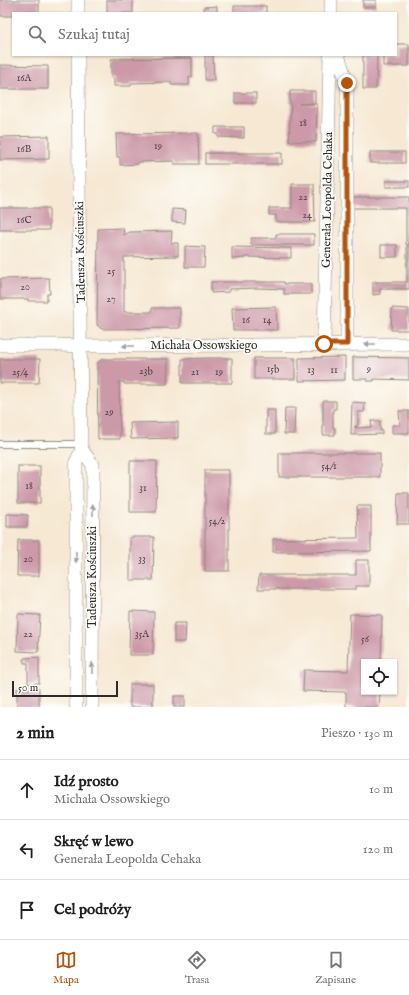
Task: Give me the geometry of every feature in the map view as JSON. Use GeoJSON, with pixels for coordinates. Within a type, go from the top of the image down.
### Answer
{"type":"FeatureCollection","features":[{"type":"Feature","properties":{"kind":"street"},"geometry":{"type":"LineString","coordinates":[[78,0],[78,12]]}},
{"type":"Feature","properties":{"kind":"street"},"geometry":{"type":"LineString","coordinates":[[331,0],[331,12]]}},
{"type":"Feature","properties":{"kind":"street","name":"Tadeusza Kościuszki"},"geometry":{"type":"LineString","coordinates":[[76,707],[76,462],[82,447],[78,56]]}},
{"type":"Feature","properties":{"kind":"street","name":"Generała Leopolda Cehaka"},"geometry":{"type":"LineString","coordinates":[[324,344],[330,56]]}},
{"type":"Feature","properties":{"kind":"street","name":"Generała Leopolda Cehaka"},"geometry":{"type":"LineString","coordinates":[[338,56],[347,83],[347,344]]}},
{"type":"Feature","properties":{"kind":"street","name":"Michała Ossowskiego"},"geometry":{"type":"LineString","coordinates":[[0,346],[409,344]]}},
{"type":"Feature","properties":{"kind":"street","name":"Tadeusza Kościuszki"},"geometry":{"type":"LineString","coordinates":[[82,447],[93,466],[92,707]]}},
{"type":"Feature","properties":{"kind":"lane"},"geometry":{"type":"LineString","coordinates":[[0,444],[82,447]]}},
{"type":"Feature","properties":{"kind":"building"},"geometry":{"type":"Polygon","coordinates":[[[0,0],[39,0],[39,12],[12,12],[12,16],[0,16],[0,0]]]}},
{"type":"Feature","properties":{"kind":"building"},"geometry":{"type":"Polygon","coordinates":[[[107,0],[133,0],[133,12],[107,12],[107,0]]]}},
{"type":"Feature","properties":{"kind":"building"},"geometry":{"type":"Polygon","coordinates":[[[363,0],[376,0],[376,7],[363,7],[363,0]]]}},
{"type":"Feature","properties":{"kind":"building"},"geometry":{"type":"Polygon","coordinates":[[[217,6],[217,12],[204,12],[204,7],[217,6]]]}},
{"type":"Feature","properties":{"kind":"building"},"geometry":{"type":"Polygon","coordinates":[[[234,6],[266,6],[266,12],[234,12],[234,6]]]}},
{"type":"Feature","properties":{"kind":"building"},"geometry":{"type":"Polygon","coordinates":[[[397,44],[409,44],[409,66],[383,66],[383,56],[397,56],[397,44]]]}},
{"type":"Feature","properties":{"kind":"building"},"geometry":{"type":"Polygon","coordinates":[[[205,56],[213,56],[214,80],[205,80],[205,56]]]}},
{"type":"Feature","properties":{"kind":"building"},"geometry":{"type":"Polygon","coordinates":[[[363,56],[377,56],[376,89],[363,89],[363,56]]]}},
{"type":"Feature","properties":{"kind":"building"},"geometry":{"type":"Polygon","coordinates":[[[192,58],[192,77],[189,77],[189,85],[171,85],[171,82],[131,83],[131,86],[114,86],[114,78],[111,78],[111,59],[192,58]]]}},
{"type":"Feature","properties":{"kind":"building"},"geometry":{"type":"Polygon","coordinates":[[[0,65],[48,66],[48,89],[0,89],[0,65]]]}},
{"type":"Feature","properties":{"kind":"building"},"geometry":{"type":"Polygon","coordinates":[[[290,91],[315,91],[315,103],[299,104],[317,104],[316,142],[289,141],[291,103],[290,91]]]}},
{"type":"Feature","properties":{"kind":"building"},"geometry":{"type":"Polygon","coordinates":[[[235,93],[256,93],[256,103],[235,103],[235,93]]]}},
{"type":"Feature","properties":{"kind":"building"},"geometry":{"type":"Polygon","coordinates":[[[215,127],[244,127],[244,138],[218,137],[218,134],[215,134],[215,127]]]}},
{"type":"Feature","properties":{"kind":"building"},"geometry":{"type":"Polygon","coordinates":[[[198,133],[199,164],[174,164],[174,161],[138,162],[138,164],[120,165],[120,157],[117,157],[116,134],[198,133]]]}},
{"type":"Feature","properties":{"kind":"building"},"geometry":{"type":"Polygon","coordinates":[[[49,136],[49,159],[0,160],[0,137],[49,136]]]}},
{"type":"Feature","properties":{"kind":"building"},"geometry":{"type":"Polygon","coordinates":[[[370,152],[405,152],[405,163],[370,163],[370,152]]]}},
{"type":"Feature","properties":{"kind":"building"},"geometry":{"type":"Polygon","coordinates":[[[205,153],[282,153],[282,164],[205,164],[205,153]]]}},
{"type":"Feature","properties":{"kind":"building"},"geometry":{"type":"Polygon","coordinates":[[[386,181],[409,181],[409,187],[386,187],[386,181]]]}},
{"type":"Feature","properties":{"kind":"building"},"geometry":{"type":"Polygon","coordinates":[[[292,184],[314,184],[315,222],[276,222],[276,215],[269,215],[269,208],[292,208],[292,184]]]}},
{"type":"Feature","properties":{"kind":"building"},"geometry":{"type":"Polygon","coordinates":[[[354,197],[409,197],[409,245],[406,245],[406,208],[353,208],[354,197]]]}},
{"type":"Feature","properties":{"kind":"building"},"geometry":{"type":"Polygon","coordinates":[[[0,208],[49,208],[49,230],[0,230],[0,208]]]}},
{"type":"Feature","properties":{"kind":"building"},"geometry":{"type":"Polygon","coordinates":[[[172,209],[186,210],[185,223],[172,222],[172,209]]]}},
{"type":"Feature","properties":{"kind":"building"},"geometry":{"type":"Polygon","coordinates":[[[123,228],[124,235],[130,232],[172,231],[171,243],[178,243],[178,256],[124,257],[124,312],[152,312],[152,308],[180,308],[180,328],[102,329],[97,325],[98,229],[123,228]]]}},
{"type":"Feature","properties":{"kind":"building"},"geometry":{"type":"Polygon","coordinates":[[[276,234],[314,234],[314,245],[251,245],[251,238],[276,238],[276,234]]]}},
{"type":"Feature","properties":{"kind":"building"},"geometry":{"type":"Polygon","coordinates":[[[381,245],[397,245],[397,257],[381,257],[381,245]]]}},
{"type":"Feature","properties":{"kind":"building"},"geometry":{"type":"Polygon","coordinates":[[[185,246],[205,247],[204,267],[185,267],[185,246]]]}},
{"type":"Feature","properties":{"kind":"building"},"geometry":{"type":"Polygon","coordinates":[[[407,246],[409,246],[409,289],[380,289],[380,294],[373,295],[373,282],[407,282],[407,246]]]}},
{"type":"Feature","properties":{"kind":"building"},"geometry":{"type":"Polygon","coordinates":[[[232,247],[291,248],[291,258],[245,257],[232,259],[232,247]]]}},
{"type":"Feature","properties":{"kind":"building"},"geometry":{"type":"Polygon","coordinates":[[[49,278],[50,294],[47,294],[47,301],[0,299],[0,279],[49,278]]]}},
{"type":"Feature","properties":{"kind":"building"},"geometry":{"type":"Polygon","coordinates":[[[211,282],[284,282],[284,284],[311,284],[311,294],[284,294],[284,289],[258,288],[229,289],[229,292],[211,293],[211,282]]]}},
{"type":"Feature","properties":{"kind":"building"},"geometry":{"type":"Polygon","coordinates":[[[276,307],[277,330],[233,330],[232,308],[276,307]]]}},
{"type":"Feature","properties":{"kind":"building"},"geometry":{"type":"Polygon","coordinates":[[[392,308],[409,309],[409,330],[391,330],[392,308]]]}},
{"type":"Feature","properties":{"kind":"building"},"geometry":{"type":"Polygon","coordinates":[[[345,357],[345,380],[299,381],[299,358],[345,357]]]}},
{"type":"Feature","properties":{"kind":"building"},"geometry":{"type":"Polygon","coordinates":[[[353,357],[409,358],[409,380],[374,379],[374,381],[367,381],[367,379],[353,379],[353,357]]]}},
{"type":"Feature","properties":{"kind":"building"},"geometry":{"type":"Polygon","coordinates":[[[232,358],[232,383],[182,383],[182,359],[232,358]]]}},
{"type":"Feature","properties":{"kind":"building"},"geometry":{"type":"Polygon","coordinates":[[[254,358],[295,358],[295,379],[254,379],[254,358]]]}},
{"type":"Feature","properties":{"kind":"building"},"geometry":{"type":"Polygon","coordinates":[[[0,359],[40,359],[39,383],[0,383],[0,359]]]}},
{"type":"Feature","properties":{"kind":"building"},"geometry":{"type":"Polygon","coordinates":[[[102,359],[168,359],[167,384],[124,384],[124,382],[119,382],[120,439],[98,439],[97,364],[102,359]]]}},
{"type":"Feature","properties":{"kind":"building"},"geometry":{"type":"Polygon","coordinates":[[[323,401],[336,401],[336,409],[333,409],[333,428],[335,428],[335,435],[323,435],[323,401]]]}},
{"type":"Feature","properties":{"kind":"building"},"geometry":{"type":"Polygon","coordinates":[[[352,402],[365,403],[364,412],[358,412],[358,426],[355,426],[355,428],[372,427],[371,421],[380,421],[380,430],[382,430],[382,434],[351,435],[352,402]]]}},
{"type":"Feature","properties":{"kind":"building"},"geometry":{"type":"Polygon","coordinates":[[[285,408],[295,408],[294,434],[284,434],[285,408]]]}},
{"type":"Feature","properties":{"kind":"building"},"geometry":{"type":"Polygon","coordinates":[[[266,410],[275,410],[275,434],[266,434],[266,410]]]}},
{"type":"Feature","properties":{"kind":"building"},"geometry":{"type":"Polygon","coordinates":[[[399,411],[409,411],[409,433],[392,433],[392,425],[400,425],[399,411]]]}},
{"type":"Feature","properties":{"kind":"building"},"geometry":{"type":"Polygon","coordinates":[[[178,422],[178,438],[131,439],[130,423],[178,422]]]}},
{"type":"Feature","properties":{"kind":"building"},"geometry":{"type":"Polygon","coordinates":[[[279,453],[380,453],[380,477],[279,477],[279,453]]]}},
{"type":"Feature","properties":{"kind":"building"},"geometry":{"type":"Polygon","coordinates":[[[130,461],[157,461],[156,512],[130,512],[130,461]]]}},
{"type":"Feature","properties":{"kind":"building"},"geometry":{"type":"Polygon","coordinates":[[[18,466],[40,466],[40,503],[18,503],[18,466]]]}},
{"type":"Feature","properties":{"kind":"building"},"geometry":{"type":"Polygon","coordinates":[[[205,470],[229,470],[229,571],[205,571],[205,470]]]}},
{"type":"Feature","properties":{"kind":"building"},"geometry":{"type":"Polygon","coordinates":[[[398,493],[409,493],[409,524],[397,524],[398,493]]]}},
{"type":"Feature","properties":{"kind":"building"},"geometry":{"type":"Polygon","coordinates":[[[357,506],[371,506],[371,551],[273,552],[273,539],[358,538],[357,506]]]}},
{"type":"Feature","properties":{"kind":"building"},"geometry":{"type":"Polygon","coordinates":[[[7,514],[28,515],[27,527],[7,527],[7,514]]]}},
{"type":"Feature","properties":{"kind":"building"},"geometry":{"type":"Polygon","coordinates":[[[130,537],[154,537],[153,580],[130,580],[130,537]]]}},
{"type":"Feature","properties":{"kind":"building"},"geometry":{"type":"Polygon","coordinates":[[[18,540],[39,540],[39,576],[17,576],[18,540]]]}},
{"type":"Feature","properties":{"kind":"building"},"geometry":{"type":"Polygon","coordinates":[[[356,560],[369,560],[369,586],[356,586],[356,589],[258,589],[259,575],[356,575],[356,560]]]}},
{"type":"Feature","properties":{"kind":"building"},"geometry":{"type":"Polygon","coordinates":[[[130,611],[154,612],[153,655],[129,655],[130,611]]]}},
{"type":"Feature","properties":{"kind":"building"},"geometry":{"type":"Polygon","coordinates":[[[18,614],[40,615],[38,652],[17,651],[18,614]]]}},
{"type":"Feature","properties":{"kind":"building"},"geometry":{"type":"Polygon","coordinates":[[[350,614],[382,615],[381,659],[361,659],[361,695],[380,695],[379,707],[346,707],[346,692],[303,691],[304,670],[348,671],[350,614]]]}},
{"type":"Feature","properties":{"kind":"building"},"geometry":{"type":"Polygon","coordinates":[[[174,623],[186,623],[185,642],[174,642],[174,623]]]}},
{"type":"Feature","properties":{"kind":"building"},"geometry":{"type":"Polygon","coordinates":[[[39,657],[39,683],[28,684],[28,663],[24,663],[24,658],[39,657]]]}},
{"type":"Feature","properties":{"kind":"building"},"geometry":{"type":"Polygon","coordinates":[[[130,684],[153,684],[153,707],[130,707],[130,684]]]}},
{"type":"Feature","properties":{"kind":"building"},"geometry":{"type":"Polygon","coordinates":[[[17,689],[39,689],[39,707],[17,707],[17,689]]]}},
{"type":"Feature","properties":{"kind":"building"},"geometry":{"type":"Polygon","coordinates":[[[174,696],[185,696],[185,707],[174,707],[174,696]]]}},
{"type":"Feature","properties":{"kind":"route"},"geometry":{"type":"LineString","coordinates":[[324,344],[347,344],[347,83]]}}]}
